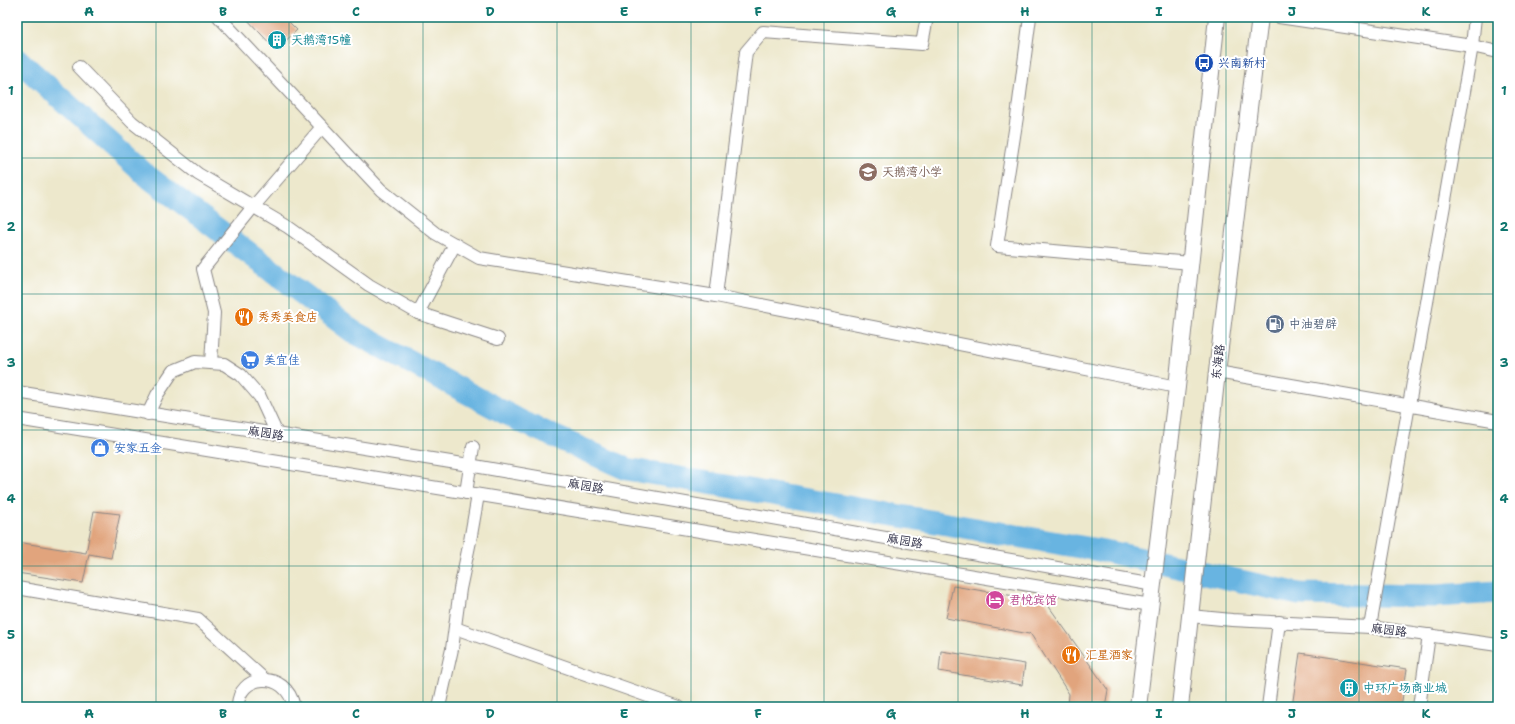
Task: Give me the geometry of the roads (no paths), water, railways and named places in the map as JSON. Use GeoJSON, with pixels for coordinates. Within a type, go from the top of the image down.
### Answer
{"type":"FeatureCollection","features":[{"type":"Feature","properties":{"kind":"main road"},"geometry":{"type":"LineString","coordinates":[[1138,707],[1177,387],[1217,17]]}},
{"type":"Feature","properties":{"kind":"main road","name":"东海路"},"geometry":{"type":"LineString","coordinates":[[1180,707],[1217,372],[1260,17]]}},
{"type":"Feature","properties":{"kind":"street"},"geometry":{"type":"LineString","coordinates":[[219,17],[381,190],[435,232],[479,258],[716,296],[1177,387]]}},
{"type":"Feature","properties":{"kind":"street"},"geometry":{"type":"LineString","coordinates":[[716,296],[746,52],[764,32],[922,44],[927,17]]}},
{"type":"Feature","properties":{"kind":"street"},"geometry":{"type":"LineString","coordinates":[[1030,17],[1017,117],[997,246],[1191,263]]}},
{"type":"Feature","properties":{"kind":"street"},"geometry":{"type":"LineString","coordinates":[[1279,17],[1472,46],[1498,52]]}},
{"type":"Feature","properties":{"kind":"street"},"geometry":{"type":"LineString","coordinates":[[1370,627],[1472,46],[1475,17]]}},
{"type":"Feature","properties":{"kind":"street"},"geometry":{"type":"LineString","coordinates":[[79,67],[132,122],[198,174],[253,208],[288,227],[369,285],[418,313],[498,339]]}},
{"type":"Feature","properties":{"kind":"street"},"geometry":{"type":"LineString","coordinates":[[211,363],[214,313],[203,269],[322,128]]}},
{"type":"Feature","properties":{"kind":"street"},"geometry":{"type":"LineString","coordinates":[[418,313],[455,244]]}},
{"type":"Feature","properties":{"kind":"street"},"geometry":{"type":"LineString","coordinates":[[148,414],[157,395],[173,371],[195,362],[224,364],[241,375],[260,397],[277,434]]}},
{"type":"Feature","properties":{"kind":"street"},"geometry":{"type":"LineString","coordinates":[[1217,372],[1498,421]]}},
{"type":"Feature","properties":{"kind":"street","name":"麻园路"},"geometry":{"type":"LineString","coordinates":[[17,392],[469,465],[1154,584]]}},
{"type":"Feature","properties":{"kind":"street","name":"麻园路"},"geometry":{"type":"LineString","coordinates":[[17,419],[1151,606]]}},
{"type":"Feature","properties":{"kind":"street"},"geometry":{"type":"LineString","coordinates":[[439,707],[452,649],[460,589],[470,541],[472,494],[469,465],[473,447]]}},
{"type":"Feature","properties":{"kind":"street"},"geometry":{"type":"LineString","coordinates":[[17,588],[198,619],[265,680]]}},
{"type":"Feature","properties":{"kind":"street","name":"麻园路"},"geometry":{"type":"LineString","coordinates":[[1190,615],[1232,620],[1370,627],[1498,645]]}},
{"type":"Feature","properties":{"kind":"street"},"geometry":{"type":"LineString","coordinates":[[1268,707],[1279,622]]}},
{"type":"Feature","properties":{"kind":"street"},"geometry":{"type":"LineString","coordinates":[[455,628],[679,707]]}},
{"type":"Feature","properties":{"kind":"street"},"geometry":{"type":"LineString","coordinates":[[1419,707],[1429,635]]}},
{"type":"Feature","properties":{"kind":"street"},"geometry":{"type":"LineString","coordinates":[[238,707],[241,694],[247,687],[255,682],[265,680],[282,684],[292,698],[294,707]]}},
{"type":"Feature","properties":{"kind":"waterway"},"geometry":{"type":"LineString","coordinates":[[17,59],[147,176],[352,331],[522,422],[627,469],[1110,552],[1299,594],[1436,596],[1498,592]]}},
{"type":"Feature","properties":{"kind":"place","name":"天鹅湾15幢"},"geometry":{"type":"Point","coordinates":[277,40]}},
{"type":"Feature","properties":{"kind":"place","name":"兴南新村"},"geometry":{"type":"Point","coordinates":[1204,63]}},
{"type":"Feature","properties":{"kind":"place","name":"天鹅湾小学"},"geometry":{"type":"Point","coordinates":[868,172]}},
{"type":"Feature","properties":{"kind":"place","name":"秀秀美食店"},"geometry":{"type":"Point","coordinates":[244,317]}},
{"type":"Feature","properties":{"kind":"place","name":"中油碧辟"},"geometry":{"type":"Point","coordinates":[1275,324]}},
{"type":"Feature","properties":{"kind":"place","name":"美宜佳"},"geometry":{"type":"Point","coordinates":[250,360]}},
{"type":"Feature","properties":{"kind":"place","name":"安家五金"},"geometry":{"type":"Point","coordinates":[100,448]}},
{"type":"Feature","properties":{"kind":"place","name":"君悦宾馆"},"geometry":{"type":"Point","coordinates":[995,600]}},
{"type":"Feature","properties":{"kind":"place","name":"汇星酒家"},"geometry":{"type":"Point","coordinates":[1071,655]}},
{"type":"Feature","properties":{"kind":"place","name":"中环广场商业城"},"geometry":{"type":"Point","coordinates":[1349,688]}}]}
